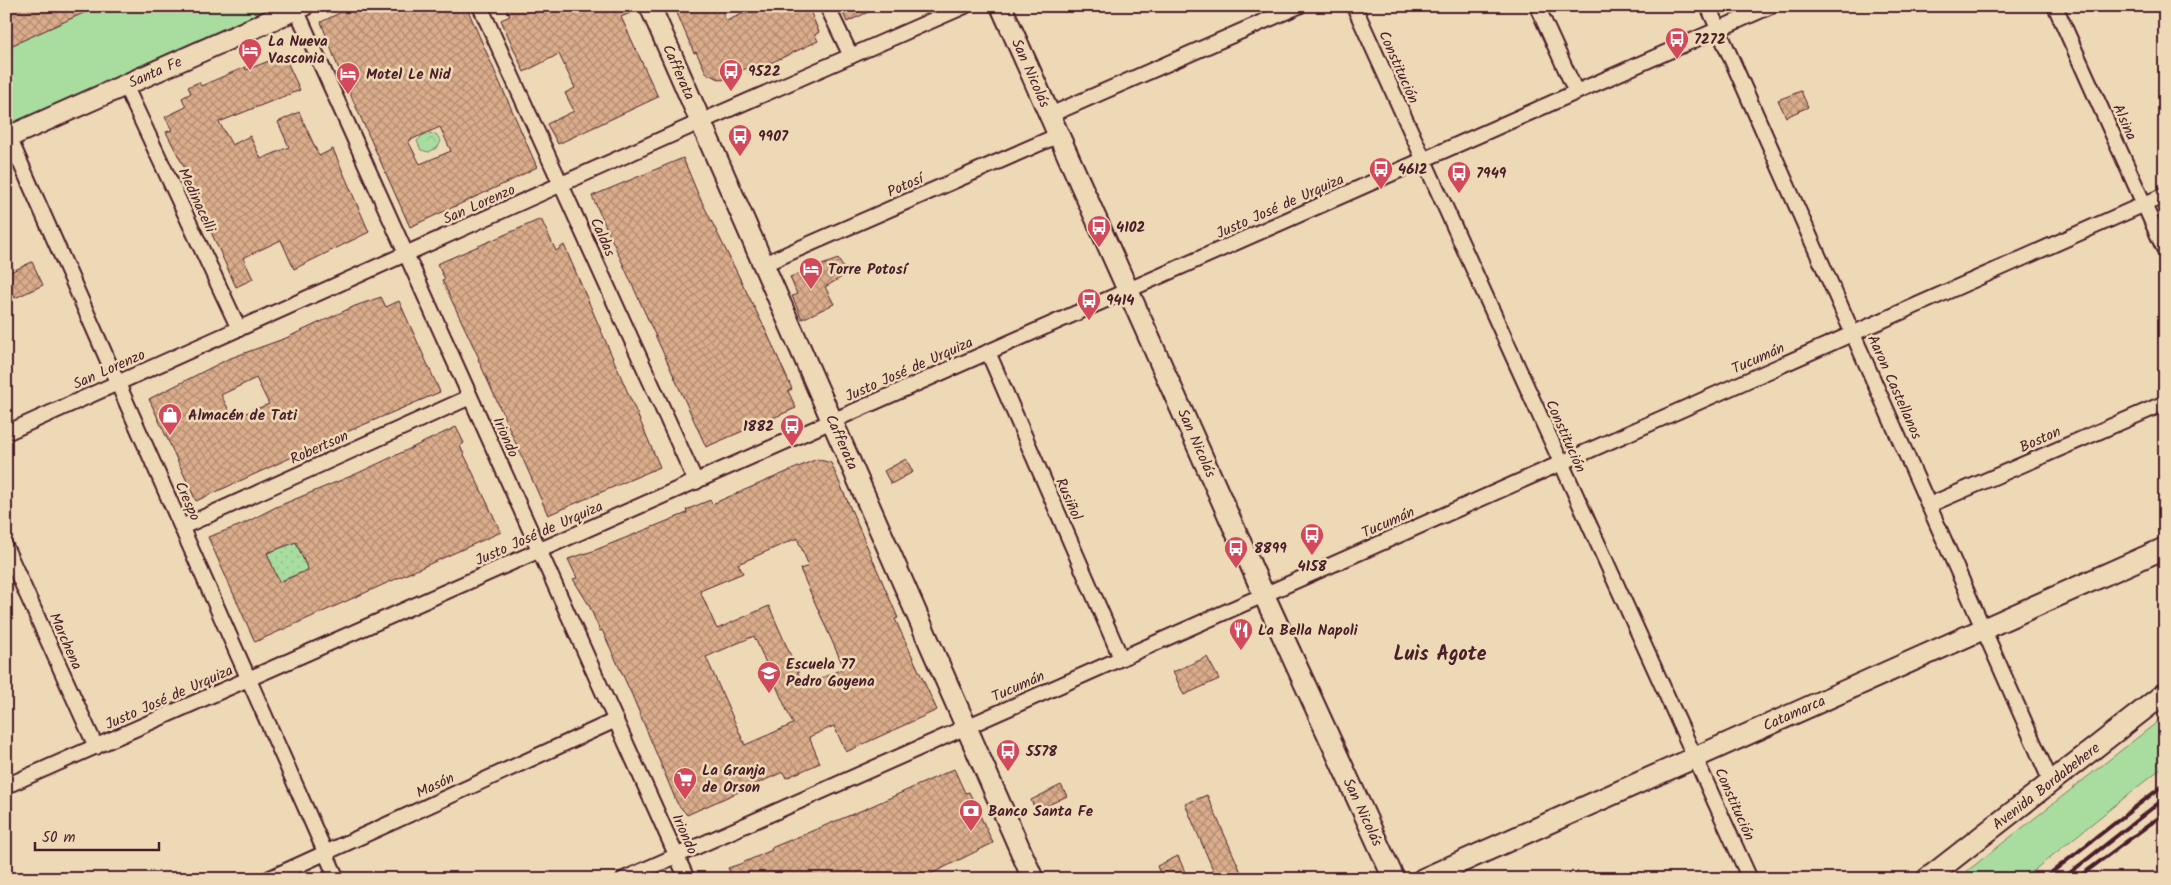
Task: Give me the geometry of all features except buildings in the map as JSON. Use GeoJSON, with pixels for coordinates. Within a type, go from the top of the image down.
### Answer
{"type":"FeatureCollection","features":[{"type":"Feature","properties":{"kind":"street","name":"Caldas"},"geometry":{"type":"LineString","coordinates":[[480,6],[696,482]]}},
{"type":"Feature","properties":{"kind":"street","name":"Cafferata"},"geometry":{"type":"LineString","coordinates":[[650,6],[1033,879]]}},
{"type":"Feature","properties":{"kind":"street"},"geometry":{"type":"LineString","coordinates":[[827,6],[850,56]]}},
{"type":"Feature","properties":{"kind":"street","name":"San Lorenzo"},"geometry":{"type":"LineString","coordinates":[[6,433],[700,122],[965,6]]}},
{"type":"Feature","properties":{"kind":"street","name":"San Nicolás"},"geometry":{"type":"LineString","coordinates":[[1001,6],[1264,595],[1394,879]]}},
{"type":"Feature","properties":{"kind":"street"},"geometry":{"type":"LineString","coordinates":[[1050,115],[1299,6]]}},
{"type":"Feature","properties":{"kind":"street","name":"Constitución"},"geometry":{"type":"LineString","coordinates":[[1354,6],[1560,464],[1696,757],[1750,879]]}},
{"type":"Feature","properties":{"kind":"street"},"geometry":{"type":"LineString","coordinates":[[1537,6],[1576,92]]}},
{"type":"Feature","properties":{"kind":"street","name":"Aaron Castellanos"},"geometry":{"type":"LineString","coordinates":[[1708,6],[2051,782]]}},
{"type":"Feature","properties":{"kind":"street","name":"Justo José de Urquiza"},"geometry":{"type":"LineString","coordinates":[[6,786],[1771,6]]}},
{"type":"Feature","properties":{"kind":"street","name":"Alsina"},"geometry":{"type":"LineString","coordinates":[[2055,6],[2165,251]]}},
{"type":"Feature","properties":{"kind":"street","name":"Santa Fe"},"geometry":{"type":"LineString","coordinates":[[8,137],[300,8]]}},
{"type":"Feature","properties":{"kind":"street","name":"Iriondo"},"geometry":{"type":"LineString","coordinates":[[300,8],[406,254],[687,879]]}},
{"type":"Feature","properties":{"kind":"street","name":"Medinacelli"},"geometry":{"type":"LineString","coordinates":[[125,85],[239,329]]}},
{"type":"Feature","properties":{"kind":"street","name":"Potosí"},"geometry":{"type":"LineString","coordinates":[[764,264],[1059,136]]}},
{"type":"Feature","properties":{"kind":"street","name":"Crespo"},"geometry":{"type":"LineString","coordinates":[[8,137],[337,879]]}},
{"type":"Feature","properties":{"kind":"street","name":"Tucumán"},"geometry":{"type":"LineString","coordinates":[[624,879],[2165,195]]}},
{"type":"Feature","properties":{"kind":"street","name":"Rusiñol"},"geometry":{"type":"LineString","coordinates":[[988,352],[1121,658]]}},
{"type":"Feature","properties":{"kind":"street","name":"Robertson"},"geometry":{"type":"LineString","coordinates":[[182,527],[470,397]]}},
{"type":"Feature","properties":{"kind":"street","name":"Boston"},"geometry":{"type":"LineString","coordinates":[[1929,505],[2165,402]]}},
{"type":"Feature","properties":{"kind":"street","name":"Marchena"},"geometry":{"type":"LineString","coordinates":[[6,548],[96,747]]}},
{"type":"Feature","properties":{"kind":"street","name":"Catamarca"},"geometry":{"type":"LineString","coordinates":[[1423,879],[2165,548]]}},
{"type":"Feature","properties":{"kind":"street","name":"Avenida Bordabehere"},"geometry":{"type":"LineString","coordinates":[[1927,879],[2165,693]]}},
{"type":"Feature","properties":{"kind":"street","name":"Masón"},"geometry":{"type":"LineString","coordinates":[[268,879],[616,720]]}},
{"type":"Feature","properties":{"kind":"green space"},"geometry":{"type":"Polygon","coordinates":[[[6,6],[279,6],[6,128],[6,6]]]}},
{"type":"Feature","properties":{"kind":"green space"},"geometry":{"type":"Polygon","coordinates":[[[436,134],[441,141],[438,147],[429,152],[421,150],[417,141],[423,135],[436,134]]]}},
{"type":"Feature","properties":{"kind":"green space"},"geometry":{"type":"Polygon","coordinates":[[[296,542],[308,570],[279,582],[265,554],[296,542]]]}},
{"type":"Feature","properties":{"kind":"green space"},"geometry":{"type":"Polygon","coordinates":[[[2165,716],[2165,765],[2023,879],[1957,879],[2165,716]]]}},
{"type":"Feature","properties":{"kind":"railway"},"geometry":{"type":"LineString","coordinates":[[2043,879],[2165,784]]}},
{"type":"Feature","properties":{"kind":"railway"},"geometry":{"type":"LineString","coordinates":[[2062,879],[2165,798]]}},
{"type":"Feature","properties":{"kind":"railway"},"geometry":{"type":"LineString","coordinates":[[2076,879],[2165,813]]}},
{"type":"Feature","properties":{"kind":"place","name":"7272"},"geometry":{"type":"Point","coordinates":[1677,60]}},
{"type":"Feature","properties":{"kind":"place","name":"La Nueva Vasconia"},"geometry":{"type":"Point","coordinates":[250,71]}},
{"type":"Feature","properties":{"kind":"place","name":"9522"},"geometry":{"type":"Point","coordinates":[731,92]}},
{"type":"Feature","properties":{"kind":"place","name":"Motel Le Nid"},"geometry":{"type":"Point","coordinates":[348,95]}},
{"type":"Feature","properties":{"kind":"place","name":"9907"},"geometry":{"type":"Point","coordinates":[740,157]}},
{"type":"Feature","properties":{"kind":"place","name":"4612"},"geometry":{"type":"Point","coordinates":[1381,190]}},
{"type":"Feature","properties":{"kind":"place","name":"7949"},"geometry":{"type":"Point","coordinates":[1459,194]}},
{"type":"Feature","properties":{"kind":"place","name":"4102"},"geometry":{"type":"Point","coordinates":[1099,248]}},
{"type":"Feature","properties":{"kind":"place","name":"Torre Potosí"},"geometry":{"type":"Point","coordinates":[811,290]}},
{"type":"Feature","properties":{"kind":"place","name":"9414"},"geometry":{"type":"Point","coordinates":[1089,321]}},
{"type":"Feature","properties":{"kind":"place","name":"Almacén de Tati"},"geometry":{"type":"Point","coordinates":[170,436]}},
{"type":"Feature","properties":{"kind":"place","name":"1882"},"geometry":{"type":"Point","coordinates":[792,447]}},
{"type":"Feature","properties":{"kind":"place","name":"4158"},"geometry":{"type":"Point","coordinates":[1312,556]}},
{"type":"Feature","properties":{"kind":"place","name":"8899"},"geometry":{"type":"Point","coordinates":[1236,569]}},
{"type":"Feature","properties":{"kind":"place","name":"La Bella Napoli"},"geometry":{"type":"Point","coordinates":[1241,651]}},
{"type":"Feature","properties":{"kind":"place","name":"Escuela 77 Pedro Goyena"},"geometry":{"type":"Point","coordinates":[769,694]}},
{"type":"Feature","properties":{"kind":"place","name":"5578"},"geometry":{"type":"Point","coordinates":[1008,772]}},
{"type":"Feature","properties":{"kind":"place","name":"La Granja de Orson"},"geometry":{"type":"Point","coordinates":[685,800]}},
{"type":"Feature","properties":{"kind":"place","name":"Banco Santa Fe"},"geometry":{"type":"Point","coordinates":[971,832]}},
{"type":"Feature","properties":{"kind":"district","name":"Luis Agote"},"geometry":{"type":"Point","coordinates":[1440,653]}}]}
